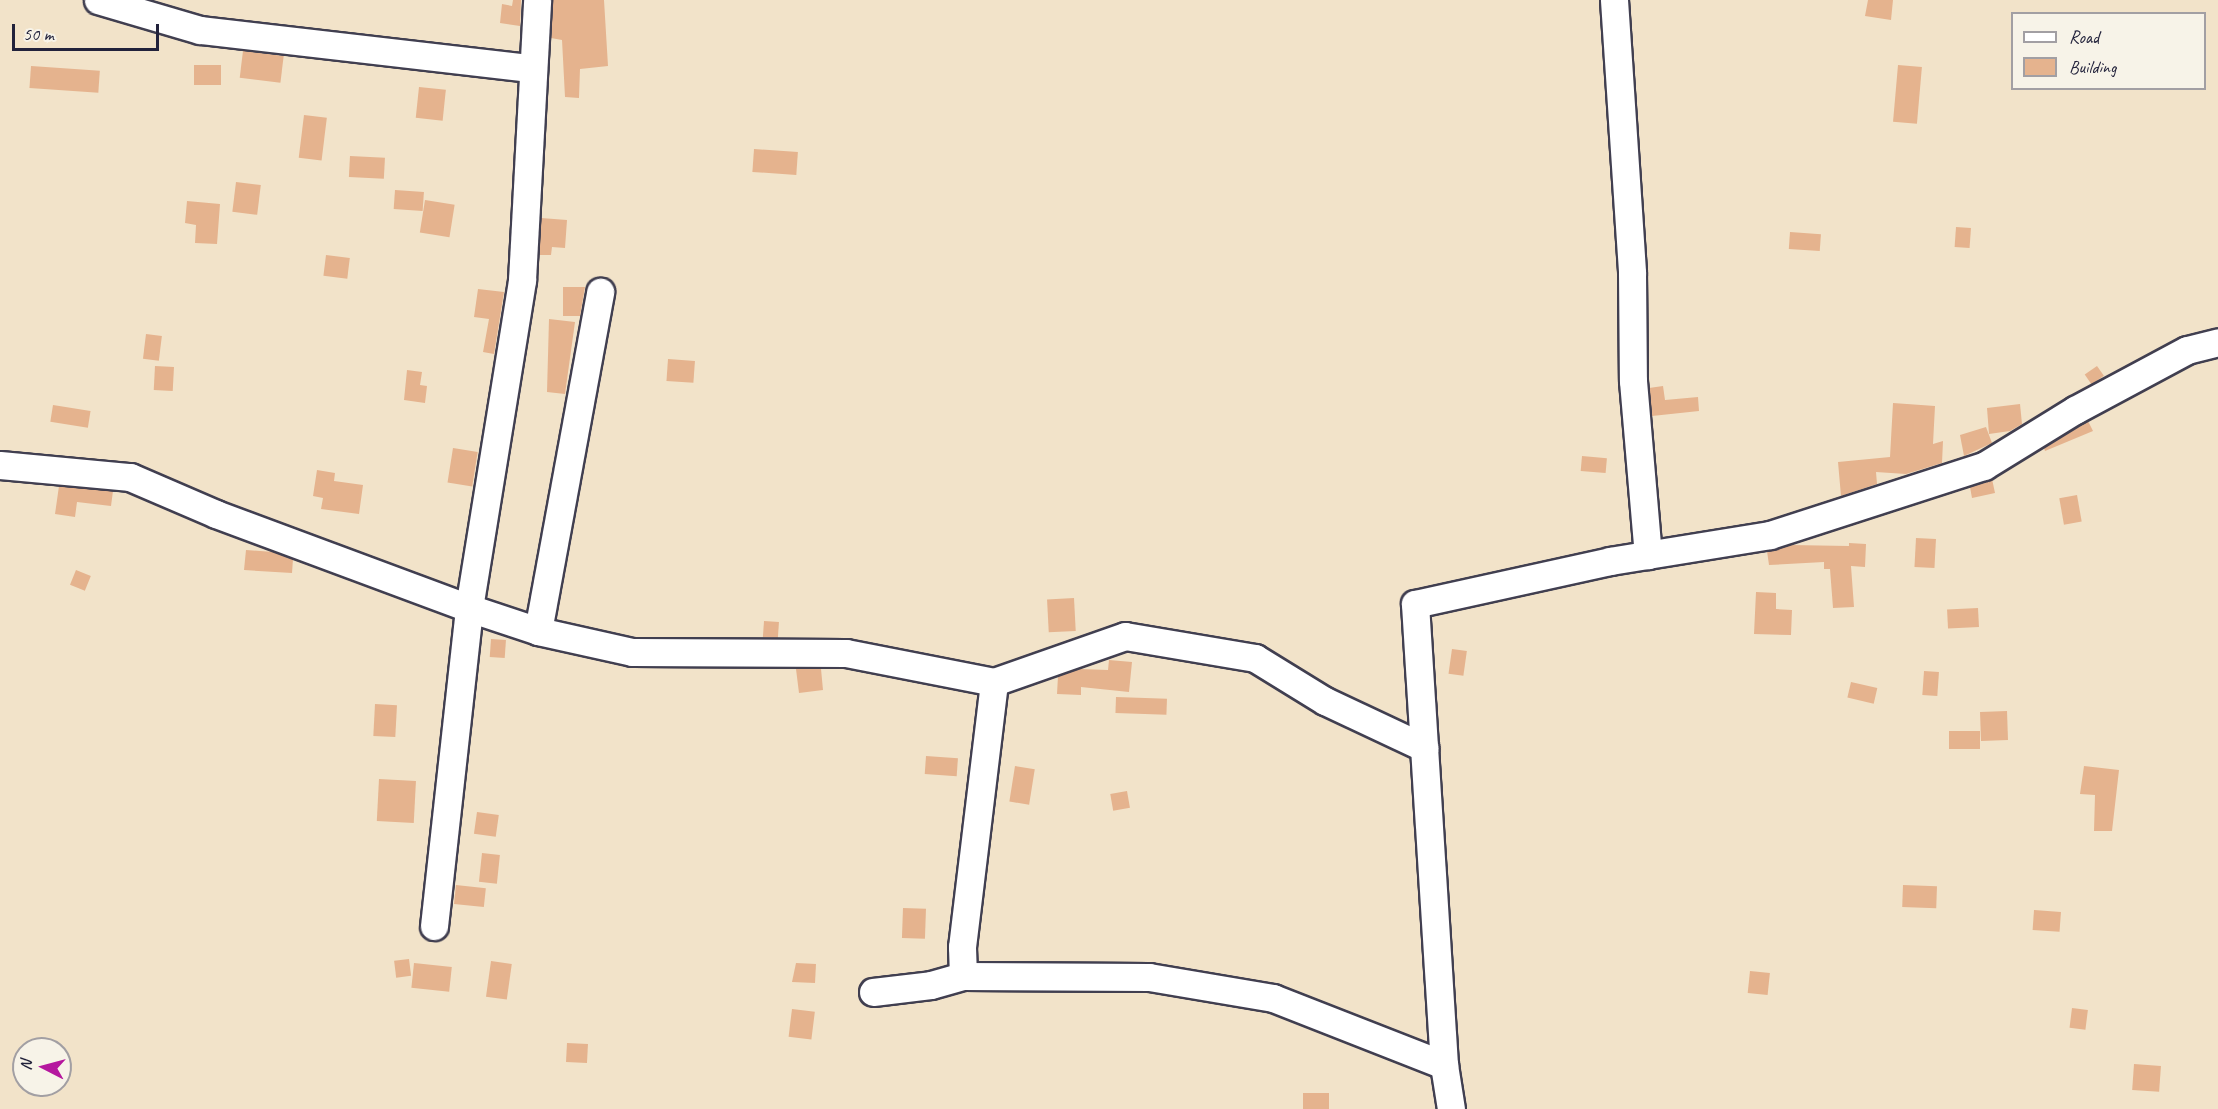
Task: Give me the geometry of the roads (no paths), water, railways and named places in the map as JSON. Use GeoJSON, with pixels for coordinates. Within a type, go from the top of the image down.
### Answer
{"type":"FeatureCollection","features":[{"type":"Feature","properties":{"kind":"street"},"geometry":{"type":"LineString","coordinates":[[98,0],[200,30],[530,68]]}},
{"type":"Feature","properties":{"kind":"street"},"geometry":{"type":"LineString","coordinates":[[434,926],[469,608],[522,280],[530,68],[537,0]]}},
{"type":"Feature","properties":{"kind":"street"},"geometry":{"type":"LineString","coordinates":[[1614,0],[1632,273],[1633,381],[1648,555]]}},
{"type":"Feature","properties":{"kind":"street"},"geometry":{"type":"LineString","coordinates":[[538,631],[600,292]]}},
{"type":"Feature","properties":{"kind":"street"},"geometry":{"type":"LineString","coordinates":[[1451,1109],[1444,1065],[1415,604],[1648,555],[1770,535],[1984,466],[2075,410],[2187,350],[2218,342]]}},
{"type":"Feature","properties":{"kind":"street"},"geometry":{"type":"LineString","coordinates":[[0,465],[130,477],[216,514],[469,608],[538,631],[632,652],[846,652],[994,682],[1125,636],[1255,658],[1325,701],[1425,748]]}},
{"type":"Feature","properties":{"kind":"street"},"geometry":{"type":"LineString","coordinates":[[963,976],[962,948],[994,682]]}},
{"type":"Feature","properties":{"kind":"street"},"geometry":{"type":"LineString","coordinates":[[873,992],[931,986],[963,976],[1149,977],[1273,998],[1444,1065]]}}]}
